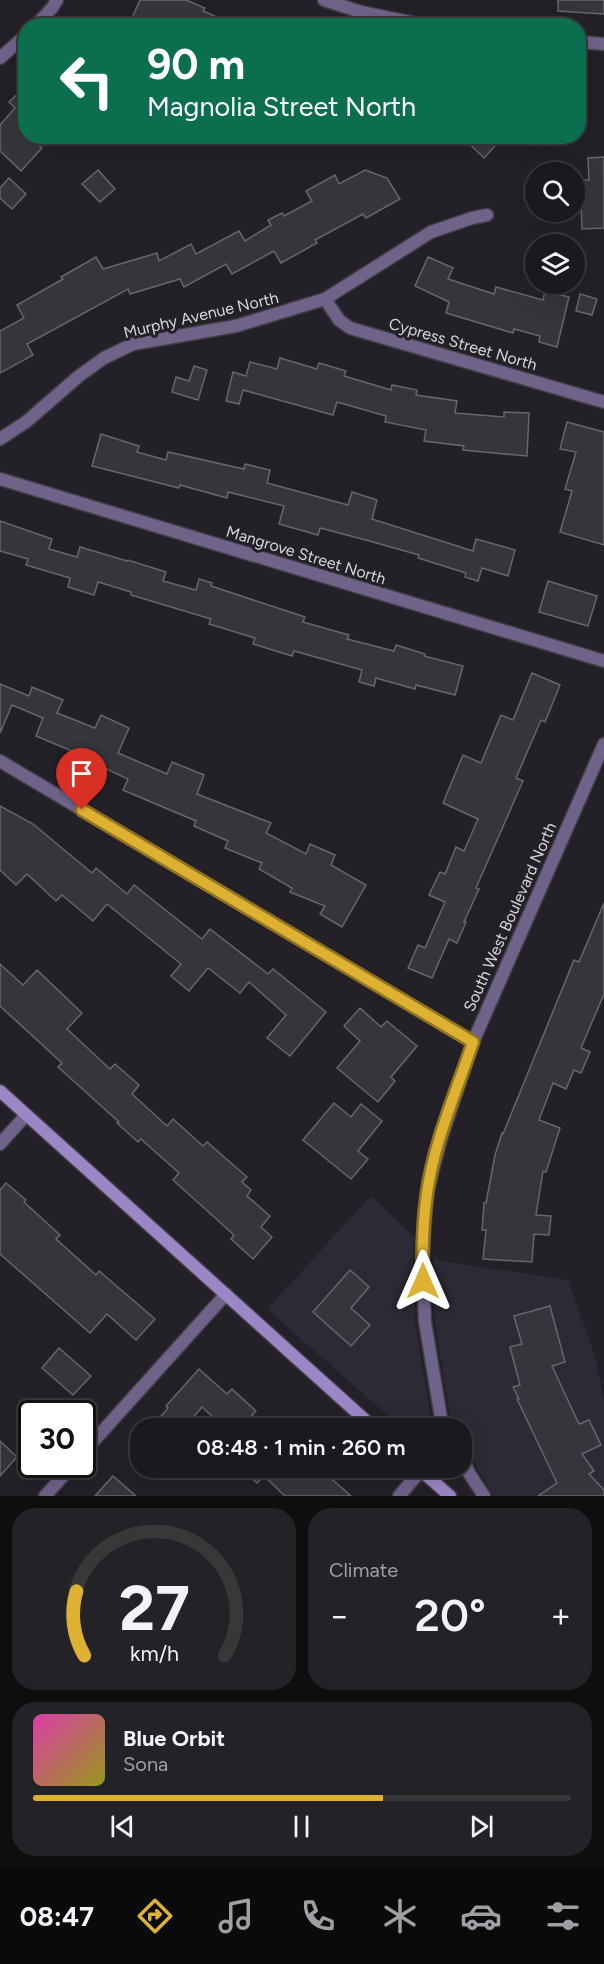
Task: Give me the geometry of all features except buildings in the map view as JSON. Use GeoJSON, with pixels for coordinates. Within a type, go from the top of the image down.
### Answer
{"type":"FeatureCollection","features":[{"type":"Feature","properties":{"kind":"main road"},"geometry":{"type":"LineString","coordinates":[[0,1091],[363,1418]]}},
{"type":"Feature","properties":{"kind":"main road"},"geometry":{"type":"LineString","coordinates":[[431,1478],[450,1496]]}},
{"type":"Feature","properties":{"kind":"street"},"geometry":{"type":"LineString","coordinates":[[43,18],[57,0]]}},
{"type":"Feature","properties":{"kind":"street"},"geometry":{"type":"LineString","coordinates":[[324,0],[361,12],[390,18]]}},
{"type":"Feature","properties":{"kind":"street"},"geometry":{"type":"LineString","coordinates":[[0,58],[18,42]]}},
{"type":"Feature","properties":{"kind":"street"},"geometry":{"type":"LineString","coordinates":[[586,43],[604,44]]}},
{"type":"Feature","properties":{"kind":"street","name":"Murphy Avenue North"},"geometry":{"type":"LineString","coordinates":[[0,439],[26,422],[87,370],[104,358],[133,344],[236,326],[325,299],[431,232],[487,215]]}},
{"type":"Feature","properties":{"kind":"street","name":"Cypress Street North"},"geometry":{"type":"LineString","coordinates":[[325,299],[339,320],[350,328],[604,402]]}},
{"type":"Feature","properties":{"kind":"street","name":"Mangrove Street North"},"geometry":{"type":"LineString","coordinates":[[0,479],[604,661]]}},
{"type":"Feature","properties":{"kind":"street","name":"South West Boulevard North"},"geometry":{"type":"LineString","coordinates":[[441,1418],[425,1322],[422,1260],[427,1192],[441,1139],[473,1042],[604,744]]}},
{"type":"Feature","properties":{"kind":"street"},"geometry":{"type":"LineString","coordinates":[[0,761],[473,1042]]}},
{"type":"Feature","properties":{"kind":"street"},"geometry":{"type":"LineString","coordinates":[[0,1144],[26,1115]]}},
{"type":"Feature","properties":{"kind":"street"},"geometry":{"type":"LineString","coordinates":[[96,1438],[226,1293]]}},
{"type":"Feature","properties":{"kind":"street"},"geometry":{"type":"LineString","coordinates":[[45,1496],[61,1478]]}},
{"type":"Feature","properties":{"kind":"street"},"geometry":{"type":"LineString","coordinates":[[399,1496],[413,1478]]}},
{"type":"Feature","properties":{"kind":"street"},"geometry":{"type":"LineString","coordinates":[[472,1478],[484,1496]]}},
{"type":"Feature","properties":{"kind":"shaded area"},"geometry":{"type":"Polygon","coordinates":[[[371,1196],[414,1237],[415,1322],[431,1418],[391,1418],[267,1309],[371,1196]]]}},
{"type":"Feature","properties":{"kind":"shaded area"},"geometry":{"type":"Polygon","coordinates":[[[433,1255],[440,1261],[568,1280],[596,1359],[604,1400],[604,1496],[493,1496],[472,1456],[472,1418],[450,1417],[435,1322],[433,1255]]]}},
{"type":"Feature","properties":{"kind":"route"},"geometry":{"type":"LineString","coordinates":[[82,810],[473,1042],[441,1139],[427,1192],[422,1260],[423,1281]]}}]}
